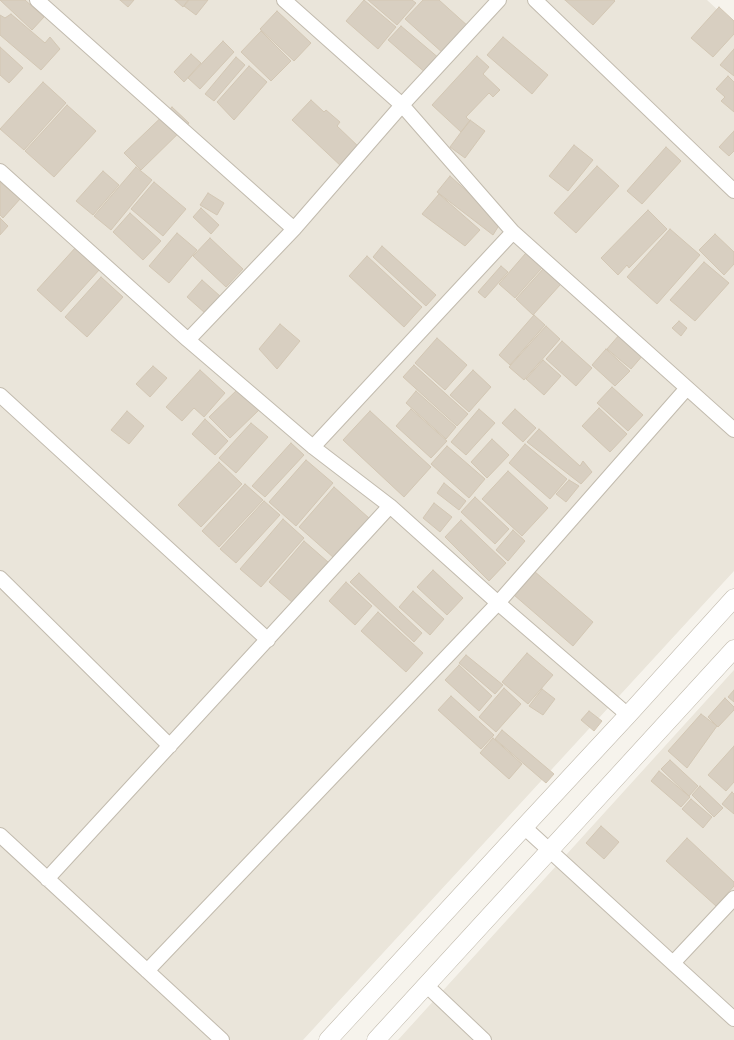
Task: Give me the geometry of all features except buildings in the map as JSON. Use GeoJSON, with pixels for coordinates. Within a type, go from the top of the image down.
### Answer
{"type":"FeatureCollection","features":[{"type":"Feature","properties":{"kind":"street"},"geometry":{"type":"LineString","coordinates":[[37,0],[294,229]]}},
{"type":"Feature","properties":{"kind":"street"},"geometry":{"type":"LineString","coordinates":[[284,0],[402,105],[513,232],[734,430]]}},
{"type":"Feature","properties":{"kind":"street"},"geometry":{"type":"LineString","coordinates":[[188,340],[294,229],[402,105],[499,0]]}},
{"type":"Feature","properties":{"kind":"street"},"geometry":{"type":"LineString","coordinates":[[535,0],[734,192]]}},
{"type":"Feature","properties":{"kind":"street"},"geometry":{"type":"LineString","coordinates":[[0,171],[188,340],[313,447],[390,506],[498,603],[628,715]]}},
{"type":"Feature","properties":{"kind":"street"},"geometry":{"type":"LineString","coordinates":[[313,447],[513,232]]}},
{"type":"Feature","properties":{"kind":"street"},"geometry":{"type":"LineString","coordinates":[[147,971],[498,603],[687,388]]}},
{"type":"Feature","properties":{"kind":"street"},"geometry":{"type":"LineString","coordinates":[[0,396],[268,640]]}},
{"type":"Feature","properties":{"kind":"street"},"geometry":{"type":"LineString","coordinates":[[47,879],[390,506]]}},
{"type":"Feature","properties":{"kind":"street"},"geometry":{"type":"LineString","coordinates":[[0,578],[170,746]]}},
{"type":"Feature","properties":{"kind":"street"},"geometry":{"type":"LineString","coordinates":[[328,1040],[734,598]]}},
{"type":"Feature","properties":{"kind":"street"},"geometry":{"type":"LineString","coordinates":[[376,1040],[734,649]]}},
{"type":"Feature","properties":{"kind":"street"},"geometry":{"type":"LineString","coordinates":[[524,826],[734,1019]]}},
{"type":"Feature","properties":{"kind":"street"},"geometry":{"type":"LineString","coordinates":[[0,835],[222,1040]]}},
{"type":"Feature","properties":{"kind":"street"},"geometry":{"type":"LineString","coordinates":[[673,963],[734,898]]}},
{"type":"Feature","properties":{"kind":"street"},"geometry":{"type":"LineString","coordinates":[[426,986],[484,1040]]}},
{"type":"Feature","properties":{"kind":"shaded area"},"geometry":{"type":"Polygon","coordinates":[[[0,0],[707,0],[734,25],[734,571],[303,1040],[0,1040],[0,0]]]}},
{"type":"Feature","properties":{"kind":"shaded area"},"geometry":{"type":"Polygon","coordinates":[[[734,670],[734,1040],[398,1040],[734,670]]]}}]}
